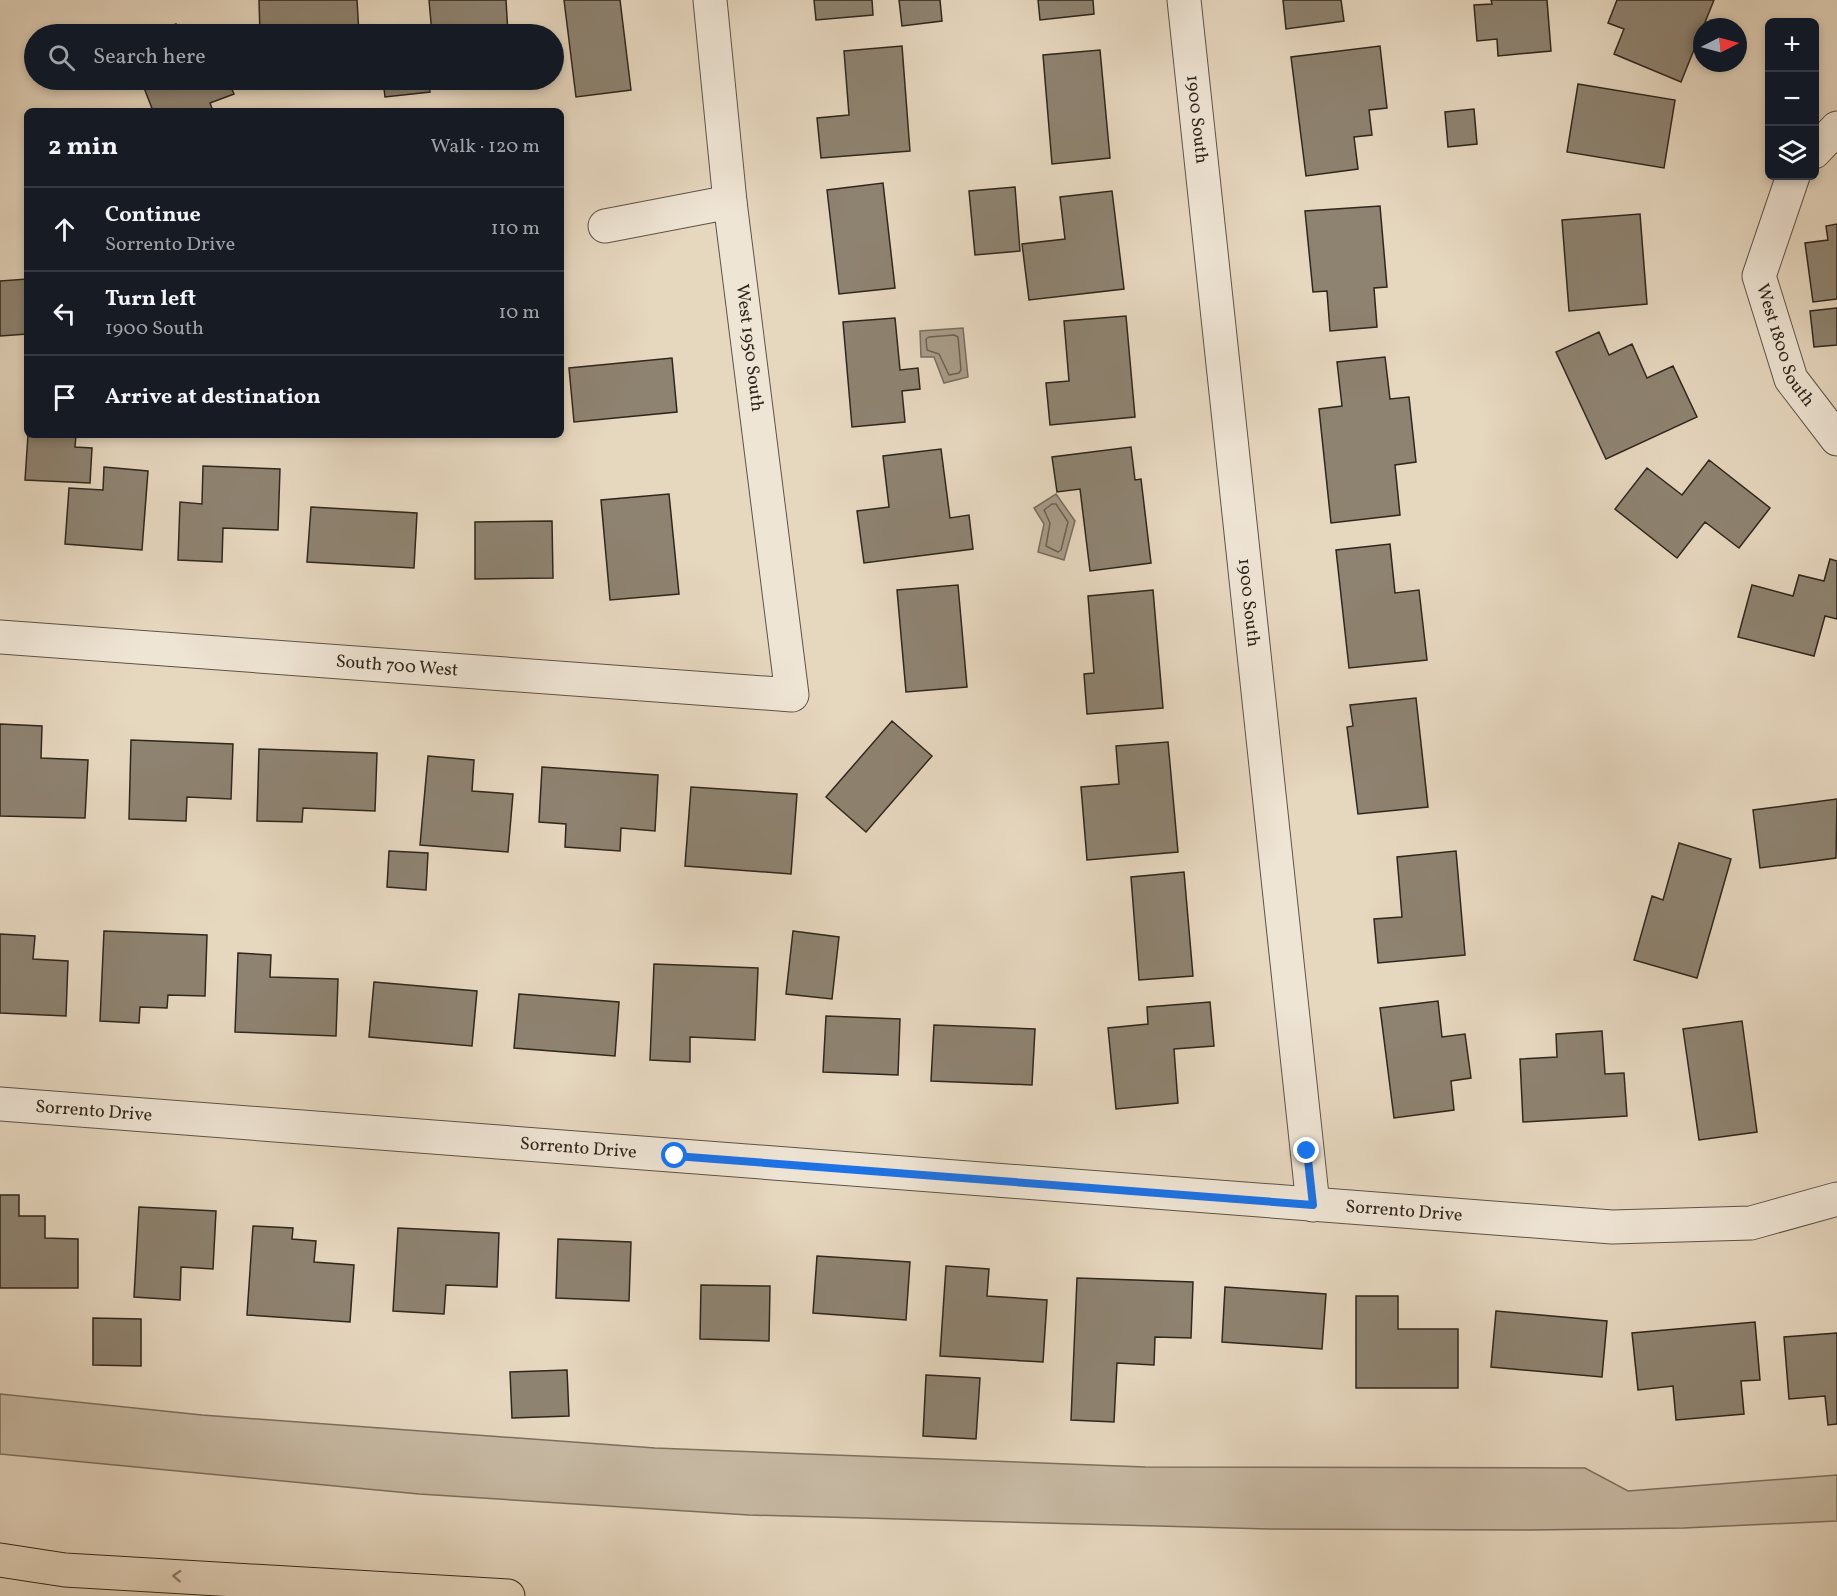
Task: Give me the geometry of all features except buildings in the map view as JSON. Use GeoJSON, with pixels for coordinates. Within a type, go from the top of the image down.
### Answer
{"type":"FeatureCollection","features":[{"type":"Feature","properties":{"kind":"highway"},"geometry":{"type":"LineString","coordinates":[[0,1560],[65,1570],[508,1596]]}},
{"type":"Feature","properties":{"kind":"street","name":"West 1950 South"},"geometry":{"type":"LineString","coordinates":[[710,0],[730,202],[792,695]]}},
{"type":"Feature","properties":{"kind":"street","name":"1900 South"},"geometry":{"type":"LineString","coordinates":[[1184,0],[1313,1205]]}},
{"type":"Feature","properties":{"kind":"street"},"geometry":{"type":"LineString","coordinates":[[1819,148],[1837,128]]}},
{"type":"Feature","properties":{"kind":"street","name":"West 1800 South"},"geometry":{"type":"LineString","coordinates":[[1792,180],[1759,276],[1791,379],[1837,439]]}},
{"type":"Feature","properties":{"kind":"street"},"geometry":{"type":"LineString","coordinates":[[605,226],[730,202]]}},
{"type":"Feature","properties":{"kind":"street","name":"South 700 West"},"geometry":{"type":"LineString","coordinates":[[0,637],[792,695]]}},
{"type":"Feature","properties":{"kind":"street","name":"Sorrento Drive"},"geometry":{"type":"LineString","coordinates":[[0,1104],[1612,1227],[1750,1223],[1837,1199]]}},
{"type":"Feature","properties":{"kind":"shaded area"},"geometry":{"type":"Polygon","coordinates":[[[0,1394],[202,1415],[655,1448],[1145,1467],[1585,1468],[1628,1491],[1837,1475],[1837,1521],[1684,1528],[1269,1529],[749,1515],[419,1494],[0,1454],[0,1394]]]}},
{"type":"Feature","properties":{"kind":"water"},"geometry":{"type":"Polygon","coordinates":[[[963,328],[968,377],[944,383],[934,357],[921,357],[920,331],[963,328]]]}},
{"type":"Feature","properties":{"kind":"water"},"geometry":{"type":"Polygon","coordinates":[[[1056,494],[1075,521],[1064,560],[1038,552],[1044,524],[1034,508],[1056,494]]]}},
{"type":"Feature","properties":{"kind":"route"},"geometry":{"type":"LineString","coordinates":[[675,1156],[1313,1205],[1307,1151]]}}]}
